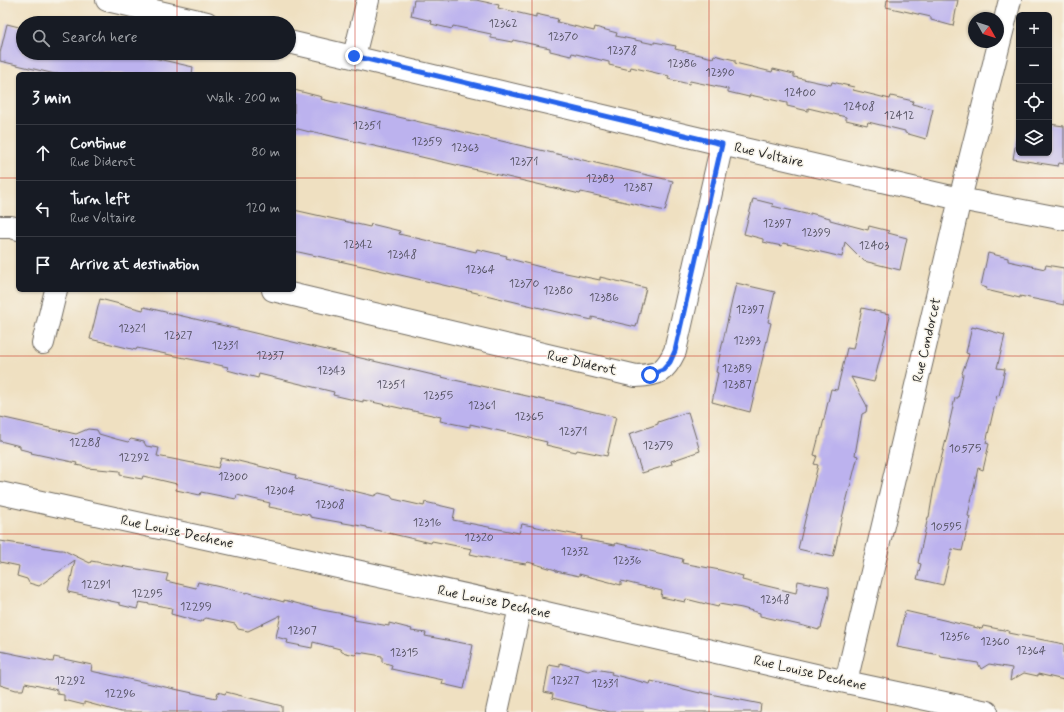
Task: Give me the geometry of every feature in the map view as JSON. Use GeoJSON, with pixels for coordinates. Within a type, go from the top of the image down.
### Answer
{"type":"FeatureCollection","features":[{"type":"Feature","properties":{"kind":"street"},"geometry":{"type":"LineString","coordinates":[[107,0],[177,16]]}},
{"type":"Feature","properties":{"kind":"street"},"geometry":{"type":"LineString","coordinates":[[354,56],[368,0]]}},
{"type":"Feature","properties":{"kind":"street","name":"Rue Condorcet"},"geometry":{"type":"LineString","coordinates":[[846,682],[960,199],[1010,0]]}},
{"type":"Feature","properties":{"kind":"street","name":"Rue Voltaire"},"geometry":{"type":"LineString","coordinates":[[296,44],[960,199],[1064,219]]}},
{"type":"Feature","properties":{"kind":"street","name":"Rue Diderot"},"geometry":{"type":"LineString","coordinates":[[281,292],[636,376],[650,375],[663,370],[670,362],[675,351],[722,144]]}},
{"type":"Feature","properties":{"kind":"street"},"geometry":{"type":"LineString","coordinates":[[0,228],[11,227],[16,228]]}},
{"type":"Feature","properties":{"kind":"street"},"geometry":{"type":"LineString","coordinates":[[43,343],[56,292]]}},
{"type":"Feature","properties":{"kind":"street","name":"Rue Louise Dechene"},"geometry":{"type":"LineString","coordinates":[[0,493],[520,607],[846,682],[987,712]]}},
{"type":"Feature","properties":{"kind":"street"},"geometry":{"type":"LineString","coordinates":[[497,712],[520,607]]}},
{"type":"Feature","properties":{"kind":"building"},"geometry":{"type":"Polygon","coordinates":[[[414,0],[476,0],[499,5],[498,8],[536,17],[536,14],[558,19],[557,22],[594,31],[595,27],[617,33],[616,36],[654,44],[654,42],[676,46],[675,49],[713,58],[714,55],[735,60],[735,63],[772,72],[773,69],[794,74],[794,77],[831,85],[832,82],[854,87],[853,90],[890,99],[891,96],[913,101],[912,104],[933,109],[926,139],[905,133],[905,131],[868,122],[867,125],[846,120],[846,117],[808,108],[808,111],[787,106],[787,103],[728,92],[728,89],[690,81],[689,84],[668,79],[669,76],[631,67],[630,70],[609,65],[609,62],[572,53],[571,56],[550,51],[550,48],[513,40],[512,42],[491,38],[491,34],[453,26],[452,29],[431,24],[432,21],[411,16],[414,0]]]}},
{"type":"Feature","properties":{"kind":"building"},"geometry":{"type":"Polygon","coordinates":[[[887,0],[958,0],[953,26],[931,20],[931,17],[886,7],[887,0]]]}},
{"type":"Feature","properties":{"kind":"building"},"geometry":{"type":"Polygon","coordinates":[[[7,24],[16,26],[16,60],[162,60],[193,67],[192,72],[47,72],[0,61],[0,53],[7,24]]]}},
{"type":"Feature","properties":{"kind":"building"},"geometry":{"type":"Polygon","coordinates":[[[296,90],[322,97],[321,99],[673,181],[665,211],[581,192],[580,194],[296,128],[296,90]]]}},
{"type":"Feature","properties":{"kind":"building"},"geometry":{"type":"Polygon","coordinates":[[[1052,124],[1064,126],[1064,164],[1059,163],[1058,166],[1013,159],[1016,142],[1016,156],[1052,156],[1052,124]]]}},
{"type":"Feature","properties":{"kind":"building"},"geometry":{"type":"Polygon","coordinates":[[[753,199],[773,204],[772,206],[830,218],[830,220],[868,230],[869,226],[889,231],[888,233],[907,238],[900,270],[864,261],[845,242],[842,257],[783,243],[782,246],[763,242],[763,239],[744,234],[753,199]]]}},
{"type":"Feature","properties":{"kind":"building"},"geometry":{"type":"Polygon","coordinates":[[[296,210],[370,227],[371,224],[400,231],[399,234],[476,252],[477,249],[507,256],[506,258],[556,271],[600,280],[600,277],[646,288],[636,327],[592,317],[592,320],[296,251],[296,210]]]}},
{"type":"Feature","properties":{"kind":"building"},"geometry":{"type":"Polygon","coordinates":[[[988,253],[1008,258],[1008,261],[1045,269],[1046,265],[1064,268],[1064,305],[1020,296],[1020,298],[986,290],[987,288],[981,286],[988,253]]]}},
{"type":"Feature","properties":{"kind":"building"},"geometry":{"type":"Polygon","coordinates":[[[736,283],[775,292],[768,322],[771,323],[750,412],[712,402],[718,373],[716,372],[736,283]]]}},
{"type":"Feature","properties":{"kind":"building"},"geometry":{"type":"Polygon","coordinates":[[[100,299],[143,310],[144,307],[616,417],[607,456],[577,450],[576,452],[546,445],[547,442],[470,424],[470,427],[440,421],[441,417],[333,395],[334,392],[259,374],[258,378],[227,370],[228,367],[137,348],[136,350],[90,339],[100,299]]]}},
{"type":"Feature","properties":{"kind":"building"},"geometry":{"type":"Polygon","coordinates":[[[862,308],[889,314],[890,317],[874,382],[851,377],[867,406],[866,412],[862,414],[855,455],[858,456],[833,557],[798,549],[818,465],[814,464],[817,456],[814,455],[831,389],[837,390],[847,348],[853,349],[862,308]]]}},
{"type":"Feature","properties":{"kind":"building"},"geometry":{"type":"Polygon","coordinates":[[[972,327],[1005,335],[997,368],[1005,369],[999,396],[997,395],[986,443],[989,444],[983,470],[978,468],[968,516],[970,517],[962,551],[952,549],[943,585],[917,579],[921,564],[918,563],[955,398],[958,398],[962,373],[969,354],[966,353],[972,327]]]}},
{"type":"Feature","properties":{"kind":"building"},"geometry":{"type":"Polygon","coordinates":[[[688,412],[700,451],[671,461],[672,464],[642,473],[629,434],[688,412]]]}},
{"type":"Feature","properties":{"kind":"building"},"geometry":{"type":"Polygon","coordinates":[[[0,417],[76,434],[88,429],[97,430],[99,434],[116,439],[128,442],[131,439],[144,442],[146,446],[159,448],[157,456],[218,468],[221,458],[234,460],[296,475],[295,478],[328,486],[374,496],[379,493],[391,496],[393,499],[424,506],[425,502],[455,509],[453,520],[519,533],[522,524],[582,536],[581,539],[615,545],[616,543],[683,559],[682,563],[743,576],[742,580],[796,593],[798,581],[829,587],[829,595],[821,628],[819,628],[819,630],[760,616],[760,613],[742,608],[719,604],[718,607],[686,599],[685,602],[661,597],[662,591],[621,581],[621,585],[579,574],[579,576],[556,571],[528,562],[526,564],[493,559],[470,554],[472,549],[432,541],[431,543],[367,527],[310,517],[310,515],[269,507],[270,503],[237,495],[236,499],[201,492],[200,495],[176,490],[177,484],[143,476],[142,479],[120,475],[120,471],[87,468],[76,465],[77,463],[31,453],[32,452],[20,449],[20,446],[0,441],[0,417]]]}},
{"type":"Feature","properties":{"kind":"building"},"geometry":{"type":"Polygon","coordinates":[[[0,541],[63,550],[90,563],[91,561],[168,574],[166,581],[196,588],[198,582],[344,614],[355,617],[354,620],[389,626],[389,623],[412,629],[411,631],[426,633],[425,636],[473,645],[464,689],[442,684],[443,680],[391,669],[392,665],[382,662],[382,656],[358,652],[355,655],[342,652],[340,649],[313,642],[312,648],[287,643],[288,640],[276,637],[281,615],[248,631],[238,629],[235,624],[206,618],[200,622],[171,614],[172,608],[139,602],[137,609],[120,605],[120,603],[68,592],[75,560],[39,586],[29,583],[27,579],[17,576],[19,566],[0,562],[0,541]]]}},
{"type":"Feature","properties":{"kind":"building"},"geometry":{"type":"Polygon","coordinates":[[[905,611],[982,629],[983,626],[1009,631],[1008,633],[1064,644],[1064,680],[1038,674],[1038,676],[1024,673],[1010,681],[1012,668],[989,664],[981,669],[978,663],[941,657],[940,655],[897,647],[905,611]]]}},
{"type":"Feature","properties":{"kind":"building"},"geometry":{"type":"Polygon","coordinates":[[[0,651],[53,662],[54,657],[92,665],[91,671],[216,698],[218,692],[225,694],[226,692],[282,706],[282,712],[121,712],[84,702],[84,705],[64,700],[64,695],[57,694],[57,690],[25,683],[23,690],[16,690],[0,685],[0,651]]]}},
{"type":"Feature","properties":{"kind":"building"},"geometry":{"type":"Polygon","coordinates":[[[560,663],[588,671],[595,669],[612,672],[611,674],[650,684],[651,681],[700,693],[761,704],[760,712],[610,712],[552,698],[553,694],[544,692],[549,665],[560,667],[560,663]]]}},
{"type":"Feature","properties":{"kind":"route"},"geometry":{"type":"LineString","coordinates":[[354,56],[722,144],[675,351],[670,362],[663,370],[650,375]]}}]}
